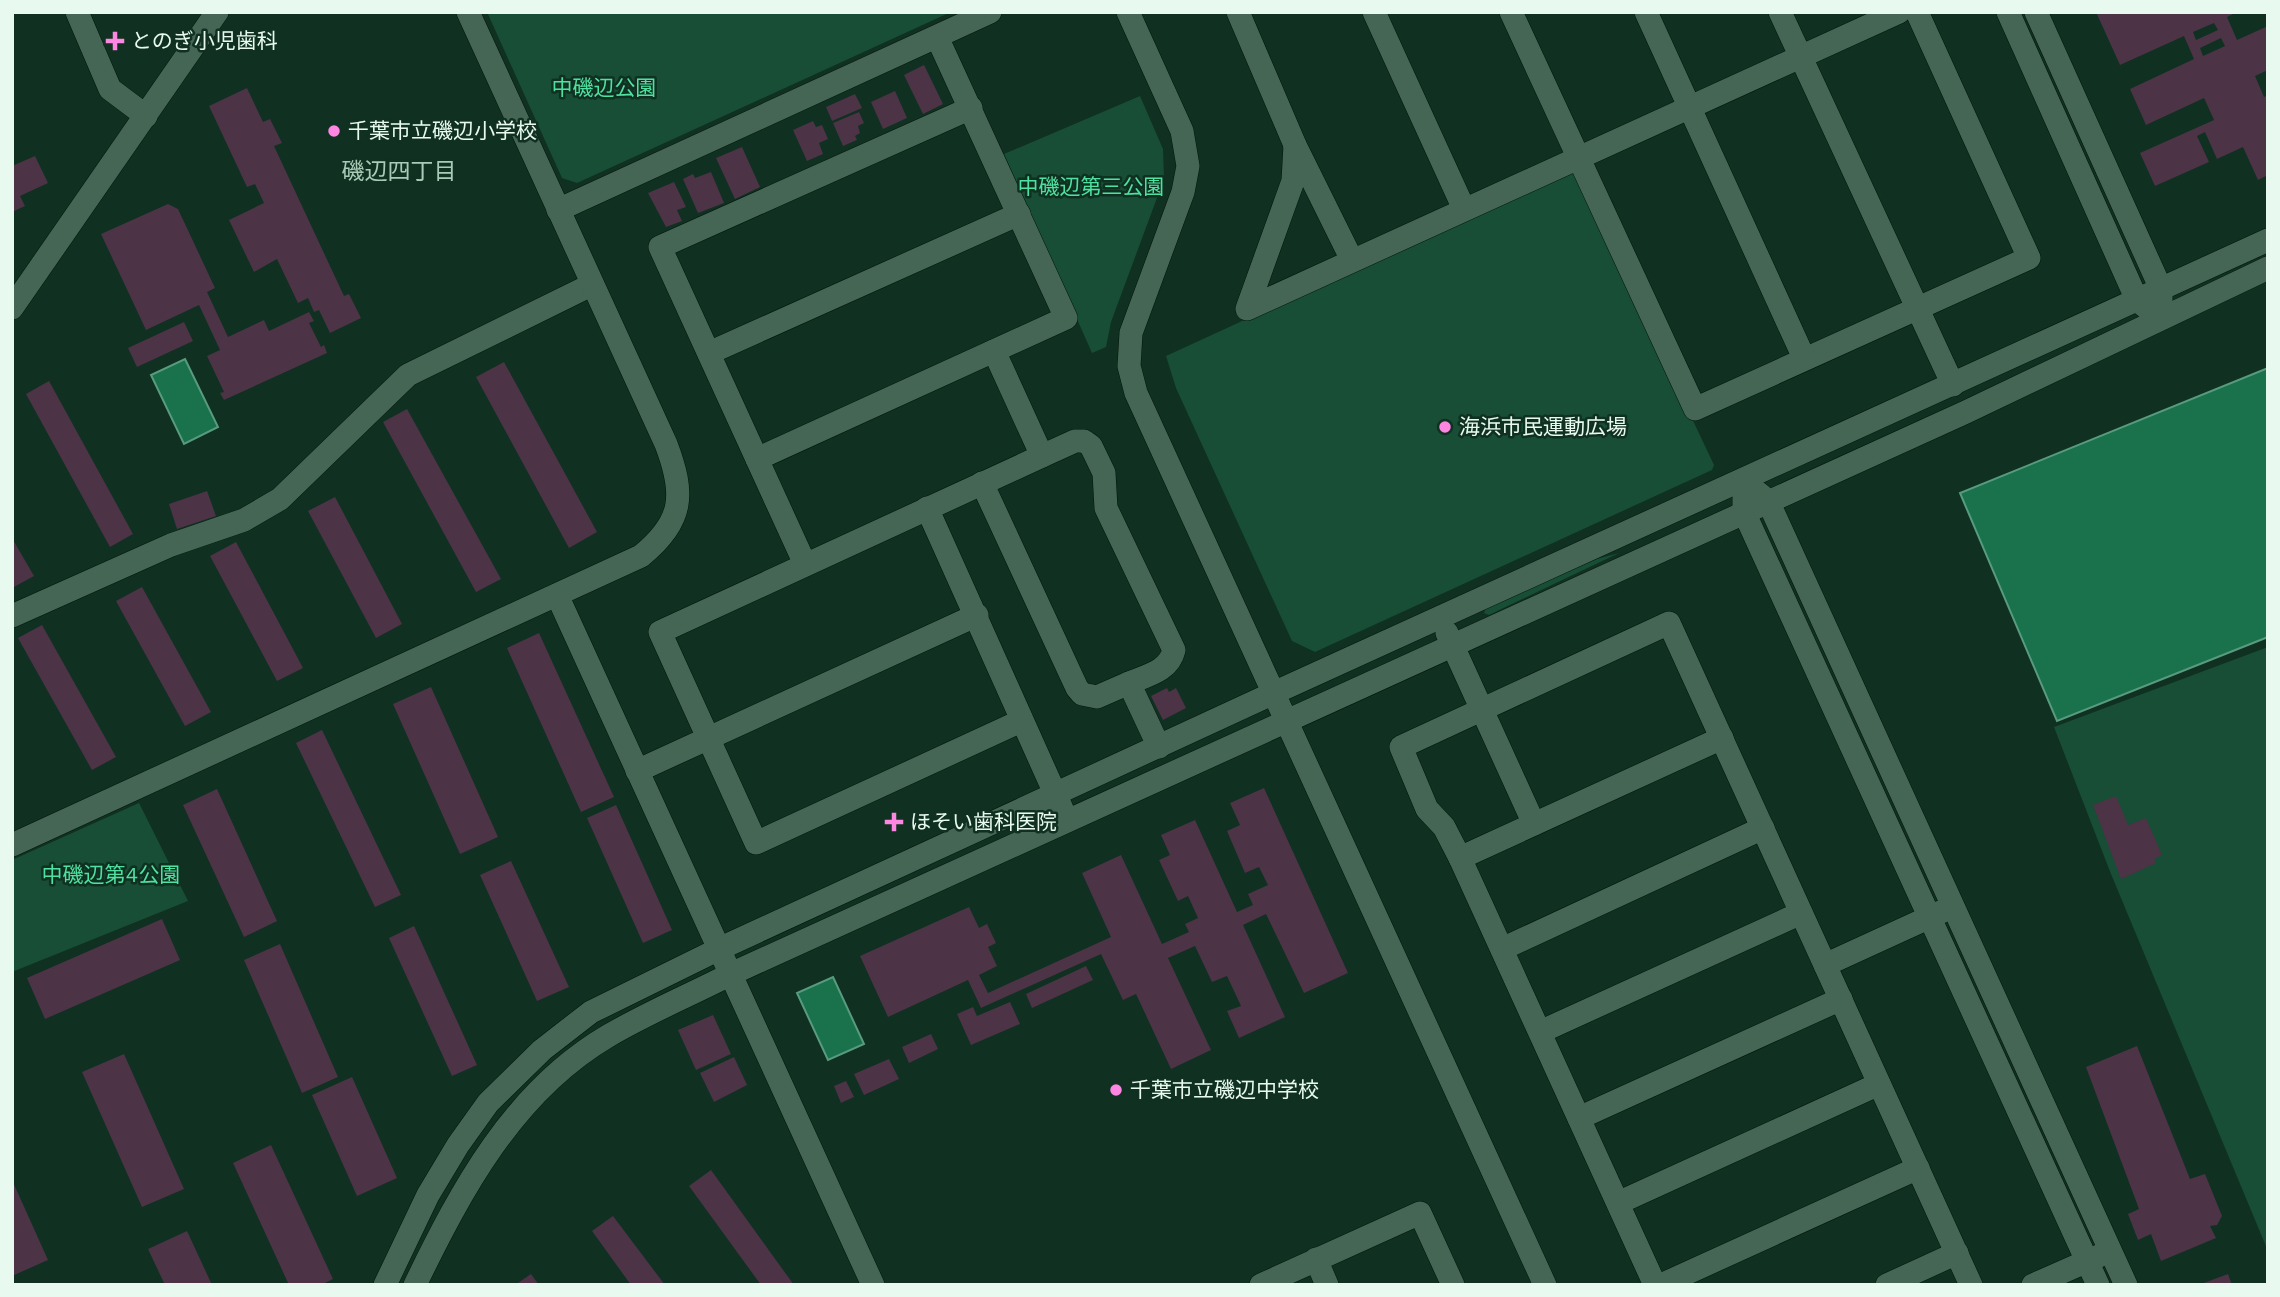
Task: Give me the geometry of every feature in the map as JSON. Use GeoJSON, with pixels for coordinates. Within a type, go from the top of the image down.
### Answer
{"type":"FeatureCollection","features":[{"type":"Feature","properties":{"kind":"street"},"geometry":{"type":"LineString","coordinates":[[77,12],[110,89],[146,116]]}},
{"type":"Feature","properties":{"kind":"street"},"geometry":{"type":"LineString","coordinates":[[12,308],[217,12]]}},
{"type":"Feature","properties":{"kind":"street"},"geometry":{"type":"LineString","coordinates":[[12,845],[641,556],[659,541],[671,524],[678,503],[678,477],[666,444],[468,12]]}},
{"type":"Feature","properties":{"kind":"street"},"geometry":{"type":"LineString","coordinates":[[558,210],[990,12]]}},
{"type":"Feature","properties":{"kind":"street"},"geometry":{"type":"LineString","coordinates":[[1128,12],[1182,131],[1188,166],[1183,192],[1131,333],[1129,366],[1136,393],[1276,692],[1545,1285]]}},
{"type":"Feature","properties":{"kind":"street"},"geometry":{"type":"LineString","coordinates":[[1238,12],[1295,145],[1352,260]]}},
{"type":"Feature","properties":{"kind":"street"},"geometry":{"type":"LineString","coordinates":[[1374,12],[1464,209]]}},
{"type":"Feature","properties":{"kind":"street"},"geometry":{"type":"LineString","coordinates":[[1511,12],[1695,409],[2029,258],[1917,12]]}},
{"type":"Feature","properties":{"kind":"street"},"geometry":{"type":"LineString","coordinates":[[1646,12],[1804,359]]}},
{"type":"Feature","properties":{"kind":"street"},"geometry":{"type":"LineString","coordinates":[[1780,12],[1953,386]]}},
{"type":"Feature","properties":{"kind":"street"},"geometry":{"type":"LineString","coordinates":[[1295,145],[1293,181],[1247,309],[1899,12]]}},
{"type":"Feature","properties":{"kind":"street"},"geometry":{"type":"LineString","coordinates":[[2008,12],[2137,300],[2161,319]]}},
{"type":"Feature","properties":{"kind":"street"},"geometry":{"type":"LineString","coordinates":[[2036,12],[2161,289],[2161,319]]}},
{"type":"Feature","properties":{"kind":"street"},"geometry":{"type":"LineString","coordinates":[[757,459],[1066,318],[937,37]]}},
{"type":"Feature","properties":{"kind":"street"},"geometry":{"type":"LineString","coordinates":[[805,564],[660,247],[971,108]]}},
{"type":"Feature","properties":{"kind":"street"},"geometry":{"type":"LineString","coordinates":[[709,353],[1019,214]]}},
{"type":"Feature","properties":{"kind":"street"},"geometry":{"type":"LineString","coordinates":[[385,1285],[428,1195],[457,1145],[488,1103],[514,1075],[591,1012],[719,949],[1276,692],[1441,620],[2268,240]]}},
{"type":"Feature","properties":{"kind":"street"},"geometry":{"type":"LineString","coordinates":[[415,1285],[452,1207],[481,1160],[536,1095],[561,1071],[606,1037],[731,974],[1453,646],[2268,268]]}},
{"type":"Feature","properties":{"kind":"street"},"geometry":{"type":"LineString","coordinates":[[12,616],[171,545],[244,520],[280,499],[408,374],[591,285]]}},
{"type":"Feature","properties":{"kind":"street"},"geometry":{"type":"LineString","coordinates":[[994,351],[1042,456]]}},
{"type":"Feature","properties":{"kind":"street"},"geometry":{"type":"LineString","coordinates":[[982,483],[1082,694],[1097,697],[1164,668],[1171,661],[1174,650],[1171,641],[1106,508],[1104,473],[1091,446],[1084,441],[1075,441],[982,483],[928,509],[805,564],[660,632],[756,843],[1021,721]]}},
{"type":"Feature","properties":{"kind":"street"},"geometry":{"type":"LineString","coordinates":[[1743,482],[1768,501],[2126,1285]]}},
{"type":"Feature","properties":{"kind":"street"},"geometry":{"type":"LineString","coordinates":[[1743,482],[1744,512],[2098,1285]]}},
{"type":"Feature","properties":{"kind":"street"},"geometry":{"type":"LineString","coordinates":[[928,509],[1068,822]]}},
{"type":"Feature","properties":{"kind":"street"},"geometry":{"type":"LineString","coordinates":[[557,595],[873,1285]]}},
{"type":"Feature","properties":{"kind":"street"},"geometry":{"type":"LineString","coordinates":[[637,771],[976,615]]}},
{"type":"Feature","properties":{"kind":"street"},"geometry":{"type":"LineString","coordinates":[[1441,620],[1534,824]]}},
{"type":"Feature","properties":{"kind":"street"},"geometry":{"type":"LineString","coordinates":[[1655,1285],[1460,858],[1444,827],[1427,809],[1401,747],[1669,623],[1971,1285]]}},
{"type":"Feature","properties":{"kind":"street"},"geometry":{"type":"LineString","coordinates":[[1129,683],[1159,747]]}},
{"type":"Feature","properties":{"kind":"street"},"geometry":{"type":"LineString","coordinates":[[1460,858],[1722,738]]}},
{"type":"Feature","properties":{"kind":"street"},"geometry":{"type":"LineString","coordinates":[[1502,949],[1763,828]]}},
{"type":"Feature","properties":{"kind":"street"},"geometry":{"type":"LineString","coordinates":[[1825,965],[1952,907]]}},
{"type":"Feature","properties":{"kind":"street"},"geometry":{"type":"LineString","coordinates":[[1540,1032],[1801,913]]}},
{"type":"Feature","properties":{"kind":"street"},"geometry":{"type":"LineString","coordinates":[[1580,1118],[1841,999]]}},
{"type":"Feature","properties":{"kind":"street"},"geometry":{"type":"LineString","coordinates":[[1618,1203],[1879,1084]]}},
{"type":"Feature","properties":{"kind":"street"},"geometry":{"type":"LineString","coordinates":[[1661,1285],[1918,1168]]}},
{"type":"Feature","properties":{"kind":"street"},"geometry":{"type":"LineString","coordinates":[[1261,1285],[1420,1213],[1453,1285]]}},
{"type":"Feature","properties":{"kind":"street"},"geometry":{"type":"LineString","coordinates":[[2033,1285],[2110,1251]]}},
{"type":"Feature","properties":{"kind":"street"},"geometry":{"type":"LineString","coordinates":[[1887,1285],[1957,1253]]}},
{"type":"Feature","properties":{"kind":"street"},"geometry":{"type":"LineString","coordinates":[[1316,1259],[1327,1285]]}},
{"type":"Feature","properties":{"kind":"green space","name":"中磯辺公園"},"geometry":{"type":"Polygon","coordinates":[[[487,12],[951,12],[577,183],[562,178],[487,12]]]}},
{"type":"Feature","properties":{"kind":"green space","name":"中磯辺第三公園"},"geometry":{"type":"Polygon","coordinates":[[[1140,96],[1163,149],[1164,179],[1111,322],[1106,347],[1092,353],[1004,154],[1140,96]]]}},
{"type":"Feature","properties":{"kind":"green space","name":"海浜市民運動広場"},"geometry":{"type":"Polygon","coordinates":[[[1567,172],[1577,175],[1714,465],[1712,470],[1315,652],[1292,641],[1176,388],[1166,356],[1567,172]]]}},
{"type":"Feature","properties":{"kind":"green space"},"geometry":{"type":"Polygon","coordinates":[[[1619,553],[1489,615],[1484,613],[1486,608],[1597,559],[1619,553]]]}},
{"type":"Feature","properties":{"kind":"green space"},"geometry":{"type":"Polygon","coordinates":[[[2268,647],[2268,1251],[2111,874],[2054,727],[2268,647]]]}},
{"type":"Feature","properties":{"kind":"green space","name":"中磯辺第4公園"},"geometry":{"type":"Polygon","coordinates":[[[139,803],[188,901],[12,972],[12,860],[139,803]]]}},
{"type":"Feature","properties":{"kind":"shaded area"},"geometry":{"type":"Polygon","coordinates":[[[185,359],[218,427],[184,444],[151,375],[185,359]]]}},
{"type":"Feature","properties":{"kind":"shaded area"},"geometry":{"type":"Polygon","coordinates":[[[2268,368],[2268,637],[2057,721],[1960,493],[2268,368]]]}},
{"type":"Feature","properties":{"kind":"shaded area"},"geometry":{"type":"Polygon","coordinates":[[[833,977],[864,1044],[828,1060],[797,993],[833,977]]]}},
{"type":"Feature","properties":{"kind":"building"},"geometry":{"type":"Polygon","coordinates":[[[2096,12],[2237,12],[2227,17],[2237,40],[2268,26],[2268,70],[2255,76],[2264,97],[2268,95],[2268,175],[2258,180],[2243,147],[2217,159],[2205,132],[2197,136],[2209,162],[2155,186],[2140,153],[2214,120],[2204,98],[2146,125],[2130,89],[2194,59],[2184,36],[2120,65],[2096,12]],[[2214,23],[2193,32],[2196,40],[2218,30],[2214,23]],[[2221,38],[2200,48],[2203,56],[2225,46],[2221,38]]]}},
{"type":"Feature","properties":{"kind":"building"},"geometry":{"type":"Polygon","coordinates":[[[924,65],[943,104],[923,114],[904,75],[924,65]]]}},
{"type":"Feature","properties":{"kind":"building"},"geometry":{"type":"Polygon","coordinates":[[[247,88],[263,122],[270,119],[282,143],[274,146],[344,296],[349,294],[361,318],[330,333],[319,310],[314,312],[308,298],[298,303],[277,259],[254,272],[229,220],[264,203],[255,184],[247,187],[209,106],[247,88]]]}},
{"type":"Feature","properties":{"kind":"building"},"geometry":{"type":"Polygon","coordinates":[[[895,91],[907,118],[883,129],[871,102],[895,91]]]}},
{"type":"Feature","properties":{"kind":"building"},"geometry":{"type":"Polygon","coordinates":[[[855,94],[862,108],[832,121],[826,107],[855,94]]]}},
{"type":"Feature","properties":{"kind":"building"},"geometry":{"type":"Polygon","coordinates":[[[859,112],[864,123],[858,126],[860,133],[855,136],[857,140],[843,146],[833,123],[859,112]]]}},
{"type":"Feature","properties":{"kind":"building"},"geometry":{"type":"Polygon","coordinates":[[[813,121],[816,127],[822,125],[828,139],[819,143],[823,154],[807,161],[793,130],[813,121]]]}},
{"type":"Feature","properties":{"kind":"building"},"geometry":{"type":"Polygon","coordinates":[[[742,147],[760,187],[735,199],[716,158],[742,147]]]}},
{"type":"Feature","properties":{"kind":"building"},"geometry":{"type":"Polygon","coordinates":[[[35,156],[48,183],[20,196],[25,206],[12,212],[12,166],[35,156]]]}},
{"type":"Feature","properties":{"kind":"building"},"geometry":{"type":"Polygon","coordinates":[[[711,172],[724,203],[698,213],[683,179],[693,174],[695,178],[711,172]]]}},
{"type":"Feature","properties":{"kind":"building"},"geometry":{"type":"Polygon","coordinates":[[[674,182],[686,207],[677,210],[682,221],[666,227],[648,193],[674,182]]]}},
{"type":"Feature","properties":{"kind":"building"},"geometry":{"type":"Polygon","coordinates":[[[168,204],[178,209],[215,288],[207,292],[228,337],[264,320],[269,331],[309,312],[314,321],[309,323],[327,353],[224,400],[220,393],[224,392],[207,356],[220,350],[199,305],[146,330],[101,234],[168,204]]]}},
{"type":"Feature","properties":{"kind":"building"},"geometry":{"type":"Polygon","coordinates":[[[184,322],[193,341],[137,367],[128,348],[184,322]]]}},
{"type":"Feature","properties":{"kind":"building"},"geometry":{"type":"Polygon","coordinates":[[[504,362],[597,532],[569,548],[476,377],[504,362]]]}},
{"type":"Feature","properties":{"kind":"building"},"geometry":{"type":"Polygon","coordinates":[[[49,381],[133,534],[110,547],[26,394],[49,381]]]}},
{"type":"Feature","properties":{"kind":"building"},"geometry":{"type":"Polygon","coordinates":[[[407,409],[501,579],[476,592],[383,422],[407,409]]]}},
{"type":"Feature","properties":{"kind":"building"},"geometry":{"type":"Polygon","coordinates":[[[207,491],[216,516],[177,529],[169,504],[207,491]]]}},
{"type":"Feature","properties":{"kind":"building"},"geometry":{"type":"Polygon","coordinates":[[[335,497],[402,624],[376,638],[308,511],[335,497]]]}},
{"type":"Feature","properties":{"kind":"building"},"geometry":{"type":"Polygon","coordinates":[[[12,538],[34,576],[12,588],[12,538]]]}},
{"type":"Feature","properties":{"kind":"building"},"geometry":{"type":"Polygon","coordinates":[[[236,542],[303,668],[277,681],[210,556],[236,542]]]}},
{"type":"Feature","properties":{"kind":"building"},"geometry":{"type":"Polygon","coordinates":[[[142,587],[211,712],[185,726],[116,601],[142,587]]]}},
{"type":"Feature","properties":{"kind":"building"},"geometry":{"type":"Polygon","coordinates":[[[42,625],[116,757],[92,770],[18,638],[42,625]]]}},
{"type":"Feature","properties":{"kind":"building"},"geometry":{"type":"Polygon","coordinates":[[[539,633],[614,797],[581,812],[507,648],[539,633]]]}},
{"type":"Feature","properties":{"kind":"building"},"geometry":{"type":"Polygon","coordinates":[[[431,687],[498,837],[460,854],[393,704],[431,687]]]}},
{"type":"Feature","properties":{"kind":"building"},"geometry":{"type":"Polygon","coordinates":[[[1167,688],[1169,692],[1176,688],[1186,708],[1163,720],[1151,696],[1167,688]]]}},
{"type":"Feature","properties":{"kind":"building"},"geometry":{"type":"Polygon","coordinates":[[[322,730],[401,895],[375,907],[296,743],[322,730]]]}},
{"type":"Feature","properties":{"kind":"building"},"geometry":{"type":"Polygon","coordinates":[[[1264,788],[1348,973],[1304,993],[1266,914],[1243,925],[1285,1017],[1239,1038],[1227,1011],[1241,1006],[1227,976],[1212,982],[1195,946],[1168,958],[1211,1050],[1171,1069],[1136,994],[1123,1000],[1101,954],[981,1008],[968,980],[888,1017],[860,956],[969,907],[979,928],[987,924],[996,943],[988,947],[997,966],[979,975],[988,993],[1111,937],[1082,873],[1121,855],[1162,944],[1189,932],[1185,924],[1198,918],[1188,896],[1178,901],[1159,860],[1170,855],[1161,835],[1195,820],[1237,912],[1253,905],[1248,894],[1268,885],[1259,867],[1245,873],[1227,831],[1240,825],[1230,803],[1264,788]]]}},
{"type":"Feature","properties":{"kind":"building"},"geometry":{"type":"Polygon","coordinates":[[[217,789],[277,921],[244,937],[183,805],[217,789]]]}},
{"type":"Feature","properties":{"kind":"building"},"geometry":{"type":"Polygon","coordinates":[[[2116,796],[2128,825],[2146,818],[2162,855],[2154,859],[2156,863],[2121,879],[2093,805],[2116,796]]]}},
{"type":"Feature","properties":{"kind":"building"},"geometry":{"type":"Polygon","coordinates":[[[616,805],[672,930],[643,943],[587,818],[616,805]]]}},
{"type":"Feature","properties":{"kind":"building"},"geometry":{"type":"Polygon","coordinates":[[[511,861],[569,987],[537,1001],[480,875],[511,861]]]}},
{"type":"Feature","properties":{"kind":"building"},"geometry":{"type":"Polygon","coordinates":[[[162,919],[180,960],[45,1019],[27,978],[162,919]]]}},
{"type":"Feature","properties":{"kind":"building"},"geometry":{"type":"Polygon","coordinates":[[[414,926],[477,1065],[452,1076],[389,938],[414,926]]]}},
{"type":"Feature","properties":{"kind":"building"},"geometry":{"type":"Polygon","coordinates":[[[280,944],[338,1077],[302,1093],[244,960],[280,944]]]}},
{"type":"Feature","properties":{"kind":"building"},"geometry":{"type":"Polygon","coordinates":[[[1086,966],[1093,980],[1032,1008],[1026,994],[1086,966]]]}},
{"type":"Feature","properties":{"kind":"building"},"geometry":{"type":"Polygon","coordinates":[[[1010,1002],[1020,1024],[971,1045],[957,1014],[973,1007],[977,1016],[1010,1002]]]}},
{"type":"Feature","properties":{"kind":"building"},"geometry":{"type":"Polygon","coordinates":[[[713,1015],[731,1054],[696,1070],[678,1030],[713,1015]]]}},
{"type":"Feature","properties":{"kind":"building"},"geometry":{"type":"Polygon","coordinates":[[[931,1034],[938,1049],[909,1063],[902,1047],[931,1034]]]}},
{"type":"Feature","properties":{"kind":"building"},"geometry":{"type":"Polygon","coordinates":[[[2137,1046],[2190,1179],[2205,1174],[2222,1216],[2217,1225],[2210,1226],[2216,1238],[2161,1261],[2151,1234],[2138,1240],[2128,1214],[2139,1209],[2086,1067],[2137,1046]]]}},
{"type":"Feature","properties":{"kind":"building"},"geometry":{"type":"Polygon","coordinates":[[[124,1054],[184,1189],[142,1207],[82,1072],[124,1054]]]}},
{"type":"Feature","properties":{"kind":"building"},"geometry":{"type":"Polygon","coordinates":[[[734,1057],[747,1085],[714,1102],[700,1073],[734,1057]]]}},
{"type":"Feature","properties":{"kind":"building"},"geometry":{"type":"Polygon","coordinates":[[[889,1059],[899,1079],[864,1095],[854,1074],[889,1059]]]}},
{"type":"Feature","properties":{"kind":"building"},"geometry":{"type":"Polygon","coordinates":[[[352,1077],[397,1178],[357,1196],[312,1095],[352,1077]]]}},
{"type":"Feature","properties":{"kind":"building"},"geometry":{"type":"Polygon","coordinates":[[[846,1081],[854,1097],[841,1103],[834,1086],[846,1081]]]}},
{"type":"Feature","properties":{"kind":"building"},"geometry":{"type":"Polygon","coordinates":[[[271,1145],[333,1279],[321,1285],[289,1285],[233,1163],[271,1145]]]}},
{"type":"Feature","properties":{"kind":"building"},"geometry":{"type":"Polygon","coordinates":[[[711,1170],[794,1285],[761,1285],[689,1186],[711,1170]]]}},
{"type":"Feature","properties":{"kind":"building"},"geometry":{"type":"Polygon","coordinates":[[[12,1180],[48,1260],[12,1276],[12,1180]]]}},
{"type":"Feature","properties":{"kind":"building"},"geometry":{"type":"Polygon","coordinates":[[[613,1216],[665,1285],[631,1285],[592,1231],[613,1216]]]}},
{"type":"Feature","properties":{"kind":"building"},"geometry":{"type":"Polygon","coordinates":[[[187,1231],[212,1285],[165,1285],[148,1249],[187,1231]]]}},
{"type":"Feature","properties":{"kind":"building"},"geometry":{"type":"Polygon","coordinates":[[[531,1274],[539,1285],[515,1285],[531,1274]]]}},
{"type":"Feature","properties":{"kind":"building"},"geometry":{"type":"Polygon","coordinates":[[[2228,1274],[2232,1285],[2201,1285],[2201,1284],[2228,1274]]]}},
{"type":"Feature","properties":{"kind":"place","name":"とのぎ小児歯科"},"geometry":{"type":"Point","coordinates":[115,41]}},
{"type":"Feature","properties":{"kind":"place","name":"千葉市立磯辺小学校"},"geometry":{"type":"Point","coordinates":[334,131]}},
{"type":"Feature","properties":{"kind":"place","name":"海浜市民運動広場"},"geometry":{"type":"Point","coordinates":[1445,427]}},
{"type":"Feature","properties":{"kind":"place","name":"ほそい歯科医院"},"geometry":{"type":"Point","coordinates":[894,822]}},
{"type":"Feature","properties":{"kind":"place","name":"千葉市立磯辺中学校"},"geometry":{"type":"Point","coordinates":[1116,1090]}},
{"type":"Feature","properties":{"kind":"district","name":"磯辺四丁目"},"geometry":{"type":"Point","coordinates":[399,171]}}]}
